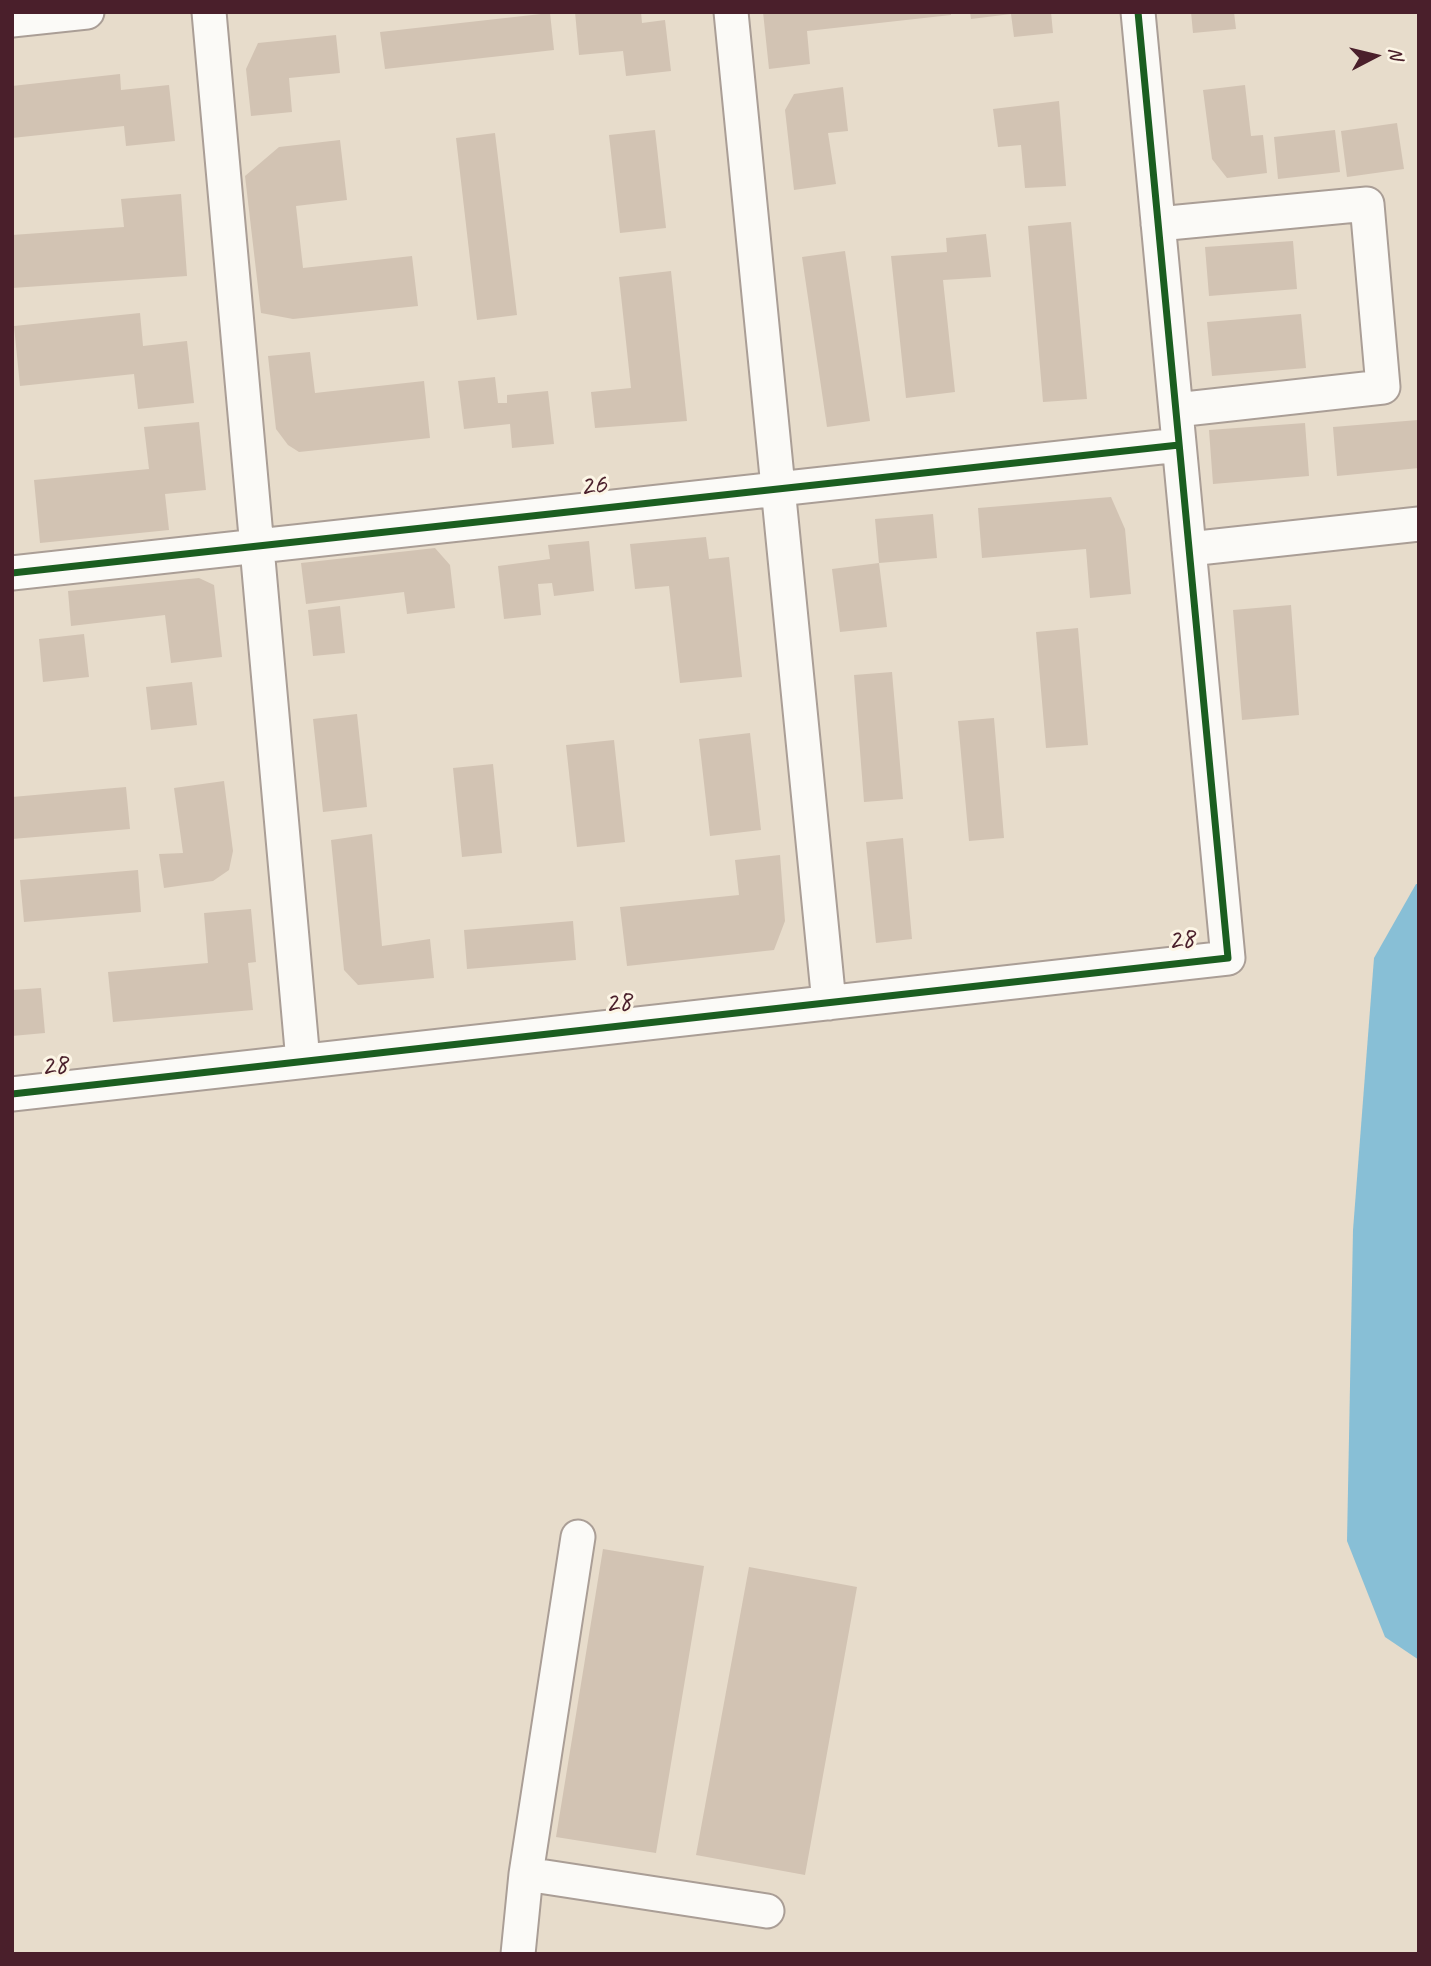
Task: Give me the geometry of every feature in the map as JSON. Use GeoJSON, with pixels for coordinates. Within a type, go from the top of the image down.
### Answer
{"type":"FeatureCollection","features":[{"type":"Feature","properties":{"kind":"street"},"geometry":{"type":"LineString","coordinates":[[12,20],[87,12]]}},
{"type":"Feature","properties":{"kind":"street"},"geometry":{"type":"LineString","coordinates":[[209,12],[303,1061]]}},
{"type":"Feature","properties":{"kind":"street"},"geometry":{"type":"LineString","coordinates":[[731,12],[829,1003]]}},
{"type":"Feature","properties":{"kind":"street"},"geometry":{"type":"LineString","coordinates":[[1138,12],[1189,549],[1419,524]]}},
{"type":"Feature","properties":{"kind":"street"},"geometry":{"type":"LineString","coordinates":[[1158,224],[1367,204],[1383,387],[1176,410]]}},
{"type":"Feature","properties":{"kind":"street","name":"26"},"geometry":{"type":"LineString","coordinates":[[12,573],[1179,445]]}},
{"type":"Feature","properties":{"kind":"street","name":"28"},"geometry":{"type":"LineString","coordinates":[[12,1094],[1228,958],[1189,549]]}},
{"type":"Feature","properties":{"kind":"street"},"geometry":{"type":"LineString","coordinates":[[518,1954],[527,1874],[578,1537]]}},
{"type":"Feature","properties":{"kind":"street"},"geometry":{"type":"LineString","coordinates":[[527,1874],[768,1911]]}},
{"type":"Feature","properties":{"kind":"water"},"geometry":{"type":"Polygon","coordinates":[[[1416,884],[1419,884],[1419,1660],[1385,1637],[1347,1541],[1353,1230],[1374,958],[1416,884]]]}},
{"type":"Feature","properties":{"kind":"building"},"geometry":{"type":"Polygon","coordinates":[[[575,12],[641,12],[642,23],[665,20],[671,71],[626,76],[623,51],[579,55],[575,12]]]}},
{"type":"Feature","properties":{"kind":"building"},"geometry":{"type":"Polygon","coordinates":[[[763,12],[951,12],[951,15],[807,31],[810,64],[769,69],[763,12]]]}},
{"type":"Feature","properties":{"kind":"building"},"geometry":{"type":"Polygon","coordinates":[[[970,12],[1051,12],[1053,33],[1014,37],[1011,14],[971,19],[970,12]]]}},
{"type":"Feature","properties":{"kind":"building"},"geometry":{"type":"Polygon","coordinates":[[[1191,12],[1234,12],[1236,29],[1193,33],[1191,12]]]}},
{"type":"Feature","properties":{"kind":"building"},"geometry":{"type":"Polygon","coordinates":[[[550,13],[554,50],[385,69],[380,32],[550,13]]]}},
{"type":"Feature","properties":{"kind":"building"},"geometry":{"type":"Polygon","coordinates":[[[336,35],[340,73],[289,78],[292,112],[251,116],[246,69],[258,43],[336,35]]]}},
{"type":"Feature","properties":{"kind":"building"},"geometry":{"type":"Polygon","coordinates":[[[120,74],[121,90],[169,85],[175,141],[126,146],[124,126],[12,138],[12,86],[120,74]]]}},
{"type":"Feature","properties":{"kind":"building"},"geometry":{"type":"Polygon","coordinates":[[[1245,85],[1251,136],[1263,135],[1267,173],[1227,178],[1212,159],[1203,90],[1245,85]]]}},
{"type":"Feature","properties":{"kind":"building"},"geometry":{"type":"Polygon","coordinates":[[[843,87],[848,131],[828,133],[836,184],[794,190],[785,110],[794,94],[843,87]]]}},
{"type":"Feature","properties":{"kind":"building"},"geometry":{"type":"Polygon","coordinates":[[[1059,101],[1066,186],[1025,188],[1021,145],[998,147],[993,109],[1059,101]]]}},
{"type":"Feature","properties":{"kind":"building"},"geometry":{"type":"Polygon","coordinates":[[[1397,123],[1404,169],[1347,177],[1341,131],[1397,123]]]}},
{"type":"Feature","properties":{"kind":"building"},"geometry":{"type":"Polygon","coordinates":[[[655,130],[666,228],[620,233],[609,135],[655,130]]]}},
{"type":"Feature","properties":{"kind":"building"},"geometry":{"type":"Polygon","coordinates":[[[1335,130],[1340,172],[1278,179],[1274,137],[1335,130]]]}},
{"type":"Feature","properties":{"kind":"building"},"geometry":{"type":"Polygon","coordinates":[[[495,133],[517,315],[477,320],[456,138],[495,133]]]}},
{"type":"Feature","properties":{"kind":"building"},"geometry":{"type":"Polygon","coordinates":[[[340,140],[347,200],[296,206],[303,268],[412,256],[418,306],[293,319],[261,313],[245,176],[279,147],[340,140]]]}},
{"type":"Feature","properties":{"kind":"building"},"geometry":{"type":"Polygon","coordinates":[[[181,194],[187,276],[12,288],[12,235],[124,227],[121,199],[181,194]]]}},
{"type":"Feature","properties":{"kind":"building"},"geometry":{"type":"Polygon","coordinates":[[[1071,222],[1087,399],[1043,402],[1028,226],[1071,222]]]}},
{"type":"Feature","properties":{"kind":"building"},"geometry":{"type":"Polygon","coordinates":[[[986,234],[991,277],[943,280],[955,392],[906,398],[891,256],[947,252],[946,238],[986,234]]]}},
{"type":"Feature","properties":{"kind":"building"},"geometry":{"type":"Polygon","coordinates":[[[1293,241],[1297,289],[1209,296],[1205,247],[1293,241]]]}},
{"type":"Feature","properties":{"kind":"building"},"geometry":{"type":"Polygon","coordinates":[[[845,251],[870,421],[827,427],[802,257],[845,251]]]}},
{"type":"Feature","properties":{"kind":"building"},"geometry":{"type":"Polygon","coordinates":[[[671,271],[687,421],[595,428],[591,392],[631,388],[619,277],[671,271]]]}},
{"type":"Feature","properties":{"kind":"building"},"geometry":{"type":"Polygon","coordinates":[[[140,313],[143,346],[187,341],[194,403],[138,409],[134,374],[20,386],[14,326],[140,313]]]}},
{"type":"Feature","properties":{"kind":"building"},"geometry":{"type":"Polygon","coordinates":[[[1301,314],[1306,368],[1212,376],[1207,322],[1301,314]]]}},
{"type":"Feature","properties":{"kind":"building"},"geometry":{"type":"Polygon","coordinates":[[[310,352],[315,393],[424,381],[430,438],[299,452],[288,445],[276,429],[268,356],[310,352]]]}},
{"type":"Feature","properties":{"kind":"building"},"geometry":{"type":"Polygon","coordinates":[[[495,377],[498,403],[507,403],[507,395],[548,391],[554,444],[512,448],[510,424],[464,429],[458,381],[495,377]]]}},
{"type":"Feature","properties":{"kind":"building"},"geometry":{"type":"Polygon","coordinates":[[[1418,420],[1419,468],[1337,476],[1333,427],[1418,420]]]}},
{"type":"Feature","properties":{"kind":"building"},"geometry":{"type":"Polygon","coordinates":[[[199,422],[206,490],[165,494],[169,530],[40,543],[34,480],[149,469],[144,427],[199,422]]]}},
{"type":"Feature","properties":{"kind":"building"},"geometry":{"type":"Polygon","coordinates":[[[1305,423],[1309,476],[1213,484],[1209,430],[1305,423]]]}},
{"type":"Feature","properties":{"kind":"building"},"geometry":{"type":"Polygon","coordinates":[[[1111,497],[1125,529],[1131,594],[1090,598],[1086,549],[982,558],[978,508],[1111,497]]]}},
{"type":"Feature","properties":{"kind":"building"},"geometry":{"type":"Polygon","coordinates":[[[933,514],[937,558],[879,563],[875,519],[933,514]]]}},
{"type":"Feature","properties":{"kind":"building"},"geometry":{"type":"Polygon","coordinates":[[[706,537],[709,559],[729,557],[742,677],[680,683],[669,586],[635,589],[630,544],[706,537]]]}},
{"type":"Feature","properties":{"kind":"building"},"geometry":{"type":"Polygon","coordinates":[[[589,541],[594,591],[554,596],[552,583],[538,584],[541,615],[504,619],[498,566],[550,559],[548,545],[589,541]]]}},
{"type":"Feature","properties":{"kind":"building"},"geometry":{"type":"Polygon","coordinates":[[[435,548],[450,565],[455,608],[407,614],[404,592],[306,604],[301,563],[435,548]]]}},
{"type":"Feature","properties":{"kind":"building"},"geometry":{"type":"Polygon","coordinates":[[[879,563],[887,627],[840,632],[832,569],[879,563]]]}},
{"type":"Feature","properties":{"kind":"building"},"geometry":{"type":"Polygon","coordinates":[[[199,578],[214,585],[222,657],[171,663],[165,615],[71,626],[68,591],[199,578]]]}},
{"type":"Feature","properties":{"kind":"building"},"geometry":{"type":"Polygon","coordinates":[[[1291,605],[1299,715],[1242,720],[1233,610],[1291,605]]]}},
{"type":"Feature","properties":{"kind":"building"},"geometry":{"type":"Polygon","coordinates":[[[340,606],[345,653],[313,656],[308,610],[340,606]]]}},
{"type":"Feature","properties":{"kind":"building"},"geometry":{"type":"Polygon","coordinates":[[[1078,628],[1088,745],[1046,748],[1036,632],[1078,628]]]}},
{"type":"Feature","properties":{"kind":"building"},"geometry":{"type":"Polygon","coordinates":[[[84,634],[89,677],[43,682],[39,639],[84,634]]]}},
{"type":"Feature","properties":{"kind":"building"},"geometry":{"type":"Polygon","coordinates":[[[892,672],[903,799],[864,802],[854,675],[892,672]]]}},
{"type":"Feature","properties":{"kind":"building"},"geometry":{"type":"Polygon","coordinates":[[[192,682],[197,725],[151,730],[146,687],[192,682]]]}},
{"type":"Feature","properties":{"kind":"building"},"geometry":{"type":"Polygon","coordinates":[[[357,714],[367,807],[323,812],[313,719],[357,714]]]}},
{"type":"Feature","properties":{"kind":"building"},"geometry":{"type":"Polygon","coordinates":[[[994,718],[1004,838],[969,841],[958,721],[994,718]]]}},
{"type":"Feature","properties":{"kind":"building"},"geometry":{"type":"Polygon","coordinates":[[[750,733],[761,830],[710,836],[699,739],[750,733]]]}},
{"type":"Feature","properties":{"kind":"building"},"geometry":{"type":"Polygon","coordinates":[[[614,740],[625,842],[577,847],[566,745],[614,740]]]}},
{"type":"Feature","properties":{"kind":"building"},"geometry":{"type":"Polygon","coordinates":[[[493,764],[502,853],[462,857],[453,768],[493,764]]]}},
{"type":"Feature","properties":{"kind":"building"},"geometry":{"type":"Polygon","coordinates":[[[224,781],[233,851],[229,870],[213,881],[164,888],[159,854],[183,853],[174,788],[224,781]]]}},
{"type":"Feature","properties":{"kind":"building"},"geometry":{"type":"Polygon","coordinates":[[[126,787],[130,829],[12,839],[12,797],[126,787]]]}},
{"type":"Feature","properties":{"kind":"building"},"geometry":{"type":"Polygon","coordinates":[[[372,834],[382,946],[430,939],[434,978],[358,985],[344,970],[331,840],[372,834]]]}},
{"type":"Feature","properties":{"kind":"building"},"geometry":{"type":"Polygon","coordinates":[[[903,838],[912,939],[876,943],[866,842],[903,838]]]}},
{"type":"Feature","properties":{"kind":"building"},"geometry":{"type":"Polygon","coordinates":[[[780,855],[785,921],[774,950],[627,966],[620,907],[739,895],[735,860],[780,855]]]}},
{"type":"Feature","properties":{"kind":"building"},"geometry":{"type":"Polygon","coordinates":[[[138,870],[141,912],[24,922],[20,880],[138,870]]]}},
{"type":"Feature","properties":{"kind":"building"},"geometry":{"type":"Polygon","coordinates":[[[251,909],[256,962],[248,963],[253,1010],[113,1022],[108,972],[208,963],[204,913],[251,909]]]}},
{"type":"Feature","properties":{"kind":"building"},"geometry":{"type":"Polygon","coordinates":[[[573,921],[576,960],[467,969],[464,930],[573,921]]]}},
{"type":"Feature","properties":{"kind":"building"},"geometry":{"type":"Polygon","coordinates":[[[41,988],[45,1033],[12,1036],[12,990],[41,988]]]}},
{"type":"Feature","properties":{"kind":"building"},"geometry":{"type":"Polygon","coordinates":[[[603,1549],[704,1566],[656,1853],[556,1837],[603,1549]]]}},
{"type":"Feature","properties":{"kind":"building"},"geometry":{"type":"Polygon","coordinates":[[[749,1567],[857,1587],[805,1875],[696,1855],[749,1567]]]}},
{"type":"Feature","properties":{"kind":"cycle path"},"geometry":{"type":"LineString","coordinates":[[12,1094],[1228,958],[1138,12]]}},
{"type":"Feature","properties":{"kind":"cycle path"},"geometry":{"type":"LineString","coordinates":[[12,573],[1179,445]]}}]}
